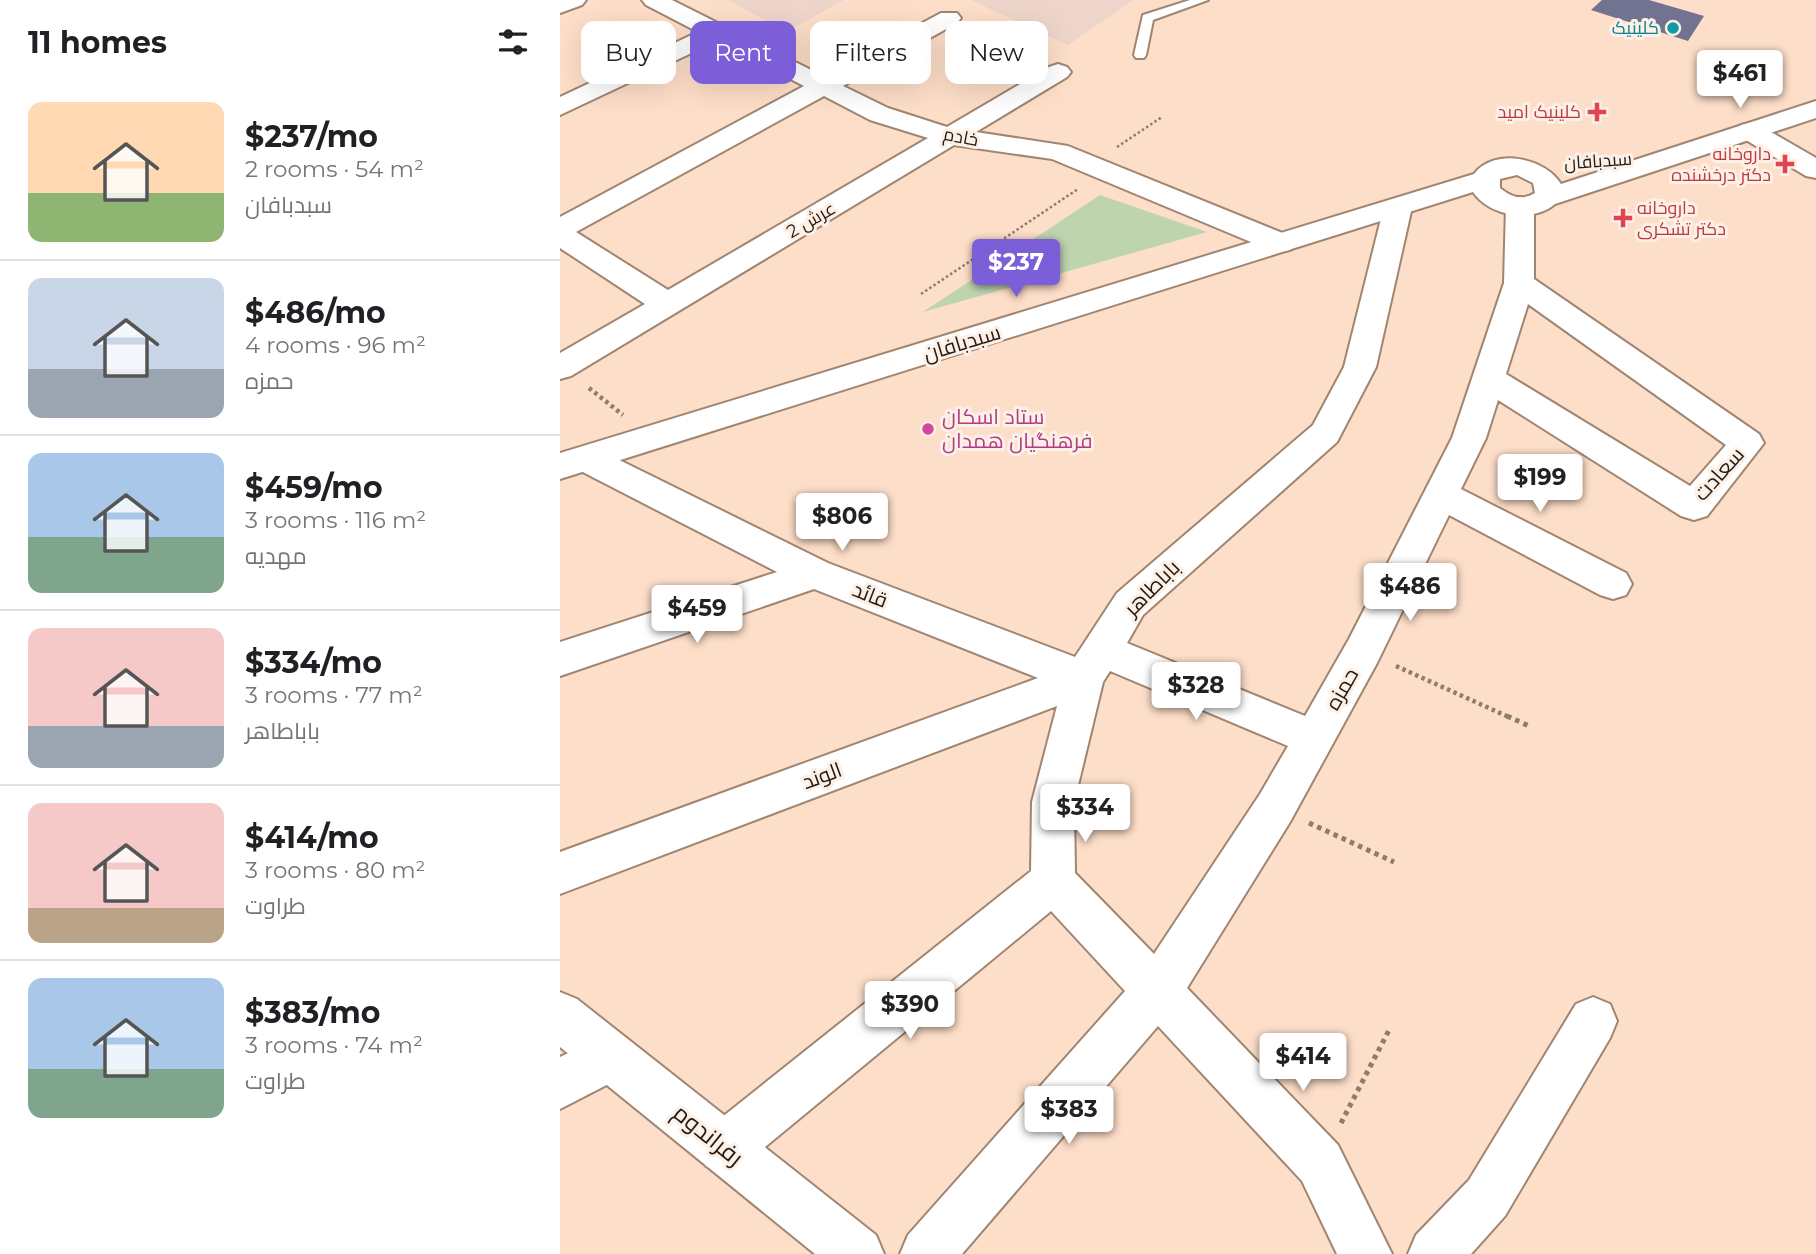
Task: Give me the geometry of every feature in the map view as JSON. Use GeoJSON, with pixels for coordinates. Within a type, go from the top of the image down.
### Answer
{"type":"FeatureCollection","features":[{"type":"Feature","properties":{"kind":"street"},"geometry":{"type":"LineString","coordinates":[[560,6],[574,0]]}},
{"type":"Feature","properties":{"kind":"street","name":"خادم"},"geometry":{"type":"LineString","coordinates":[[654,0],[695,21]]}},
{"type":"Feature","properties":{"kind":"street"},"geometry":{"type":"LineString","coordinates":[[560,229],[949,18]]}},
{"type":"Feature","properties":{"kind":"street"},"geometry":{"type":"LineString","coordinates":[[560,107],[690,45]]}},
{"type":"Feature","properties":{"kind":"street","name":"عرش 2"},"geometry":{"type":"LineString","coordinates":[[561,367],[953,137],[1058,72]]}},
{"type":"Feature","properties":{"kind":"street","name":"خادم"},"geometry":{"type":"LineString","coordinates":[[796,73],[879,114],[953,137],[1058,152],[1280,243]]}},
{"type":"Feature","properties":{"kind":"street","name":"سبدبافان"},"geometry":{"type":"LineString","coordinates":[[1534,202],[1816,109]]}},
{"type":"Feature","properties":{"kind":"street"},"geometry":{"type":"LineString","coordinates":[[1750,131],[1816,170]]}},
{"type":"Feature","properties":{"kind":"street","name":"سبدبافان"},"geometry":{"type":"LineString","coordinates":[[573,462],[1484,180],[1492,171],[1679,155]]}},
{"type":"Feature","properties":{"kind":"street"},"geometry":{"type":"LineString","coordinates":[[1484,180],[1487,192],[1493,197],[1534,202],[1550,192],[1545,179],[1517,167]]}},
{"type":"Feature","properties":{"kind":"street","name":"حمزه"},"geometry":{"type":"LineString","coordinates":[[927,1254],[1158,990],[1275,807],[1363,651],[1469,438],[1519,283],[1534,202]]}},
{"type":"Feature","properties":{"kind":"street","name":"باباطاهر"},"geometry":{"type":"LineString","coordinates":[[1053,881],[1053,802],[1093,664],[1130,604],[1325,433],[1360,366],[1398,206]]}},
{"type":"Feature","properties":{"kind":"street"},"geometry":{"type":"LineString","coordinates":[[560,235],[667,304]]}},
{"type":"Feature","properties":{"kind":"street","name":"سعادت"},"geometry":{"type":"LineString","coordinates":[[1489,379],[1693,506],[1747,443],[1519,283]]}},
{"type":"Feature","properties":{"kind":"street","name":"قائد"},"geometry":{"type":"LineString","coordinates":[[573,462],[815,574],[1314,738]]}},
{"type":"Feature","properties":{"kind":"street"},"geometry":{"type":"LineString","coordinates":[[1441,495],[1613,584]]}},
{"type":"Feature","properties":{"kind":"street"},"geometry":{"type":"LineString","coordinates":[[560,659],[815,574]]}},
{"type":"Feature","properties":{"kind":"street","name":"الوند"},"geometry":{"type":"LineString","coordinates":[[560,873],[1093,664]]}},
{"type":"Feature","properties":{"kind":"street"},"geometry":{"type":"LineString","coordinates":[[724,1148],[1053,881],[1320,1163],[1365,1254]]}},
{"type":"Feature","properties":{"kind":"street","name":"رفراندوم"},"geometry":{"type":"LineString","coordinates":[[560,1016],[857,1254]]}},
{"type":"Feature","properties":{"kind":"street"},"geometry":{"type":"LineString","coordinates":[[1435,1254],[1487,1198],[1593,1021]]}},
{"type":"Feature","properties":{"kind":"street"},"geometry":{"type":"LineString","coordinates":[[560,1084],[611,1058]]}},
{"type":"Feature","properties":{"kind":"lane"},"geometry":{"type":"LineString","coordinates":[[1140,55],[1147,19],[1202,0]]}},
{"type":"Feature","properties":{"kind":"path"},"geometry":{"type":"LineString","coordinates":[[921,294],[1098,168],[1162,117]]}},
{"type":"Feature","properties":{"kind":"path"},"geometry":{"type":"LineString","coordinates":[[561,367],[654,439]]}},
{"type":"Feature","properties":{"kind":"path"},"geometry":{"type":"LineString","coordinates":[[1363,651],[1529,726]]}},
{"type":"Feature","properties":{"kind":"path"},"geometry":{"type":"LineString","coordinates":[[1275,807],[1394,862]]}},
{"type":"Feature","properties":{"kind":"path"},"geometry":{"type":"LineString","coordinates":[[1320,1163],[1389,1030]]}},
{"type":"Feature","properties":{"kind":"shaded area"},"geometry":{"type":"Polygon","coordinates":[[[728,0],[844,0],[796,26],[796,21],[766,21],[728,0]]]}},
{"type":"Feature","properties":{"kind":"shaded area"},"geometry":{"type":"Polygon","coordinates":[[[971,0],[1133,0],[1068,45],[1048,36],[1048,21],[1016,21],[971,0]]]}},
{"type":"Feature","properties":{"kind":"green space"},"geometry":{"type":"Polygon","coordinates":[[[1100,195],[1207,232],[923,312],[1100,195]]]}},
{"type":"Feature","properties":{"kind":"building","name":"کلینیک"},"geometry":{"type":"Polygon","coordinates":[[[1602,0],[1649,0],[1704,16],[1688,41],[1591,10],[1602,0]]]}},
{"type":"Feature","properties":{"kind":"place","name":"کلینیک"},"geometry":{"type":"Point","coordinates":[1673,28]}},
{"type":"Feature","properties":{"kind":"place","name":"کلینیک امید"},"geometry":{"type":"Point","coordinates":[1597,112]}},
{"type":"Feature","properties":{"kind":"place","name":"داروخانه دکتر درخشنده"},"geometry":{"type":"Point","coordinates":[1785,164]}},
{"type":"Feature","properties":{"kind":"place","name":"داروخانه دکتر تشکری"},"geometry":{"type":"Point","coordinates":[1623,218]}},
{"type":"Feature","properties":{"kind":"place","name":"ستاد اسکان فرهنگیان همدان"},"geometry":{"type":"Point","coordinates":[928,429]}}]}
